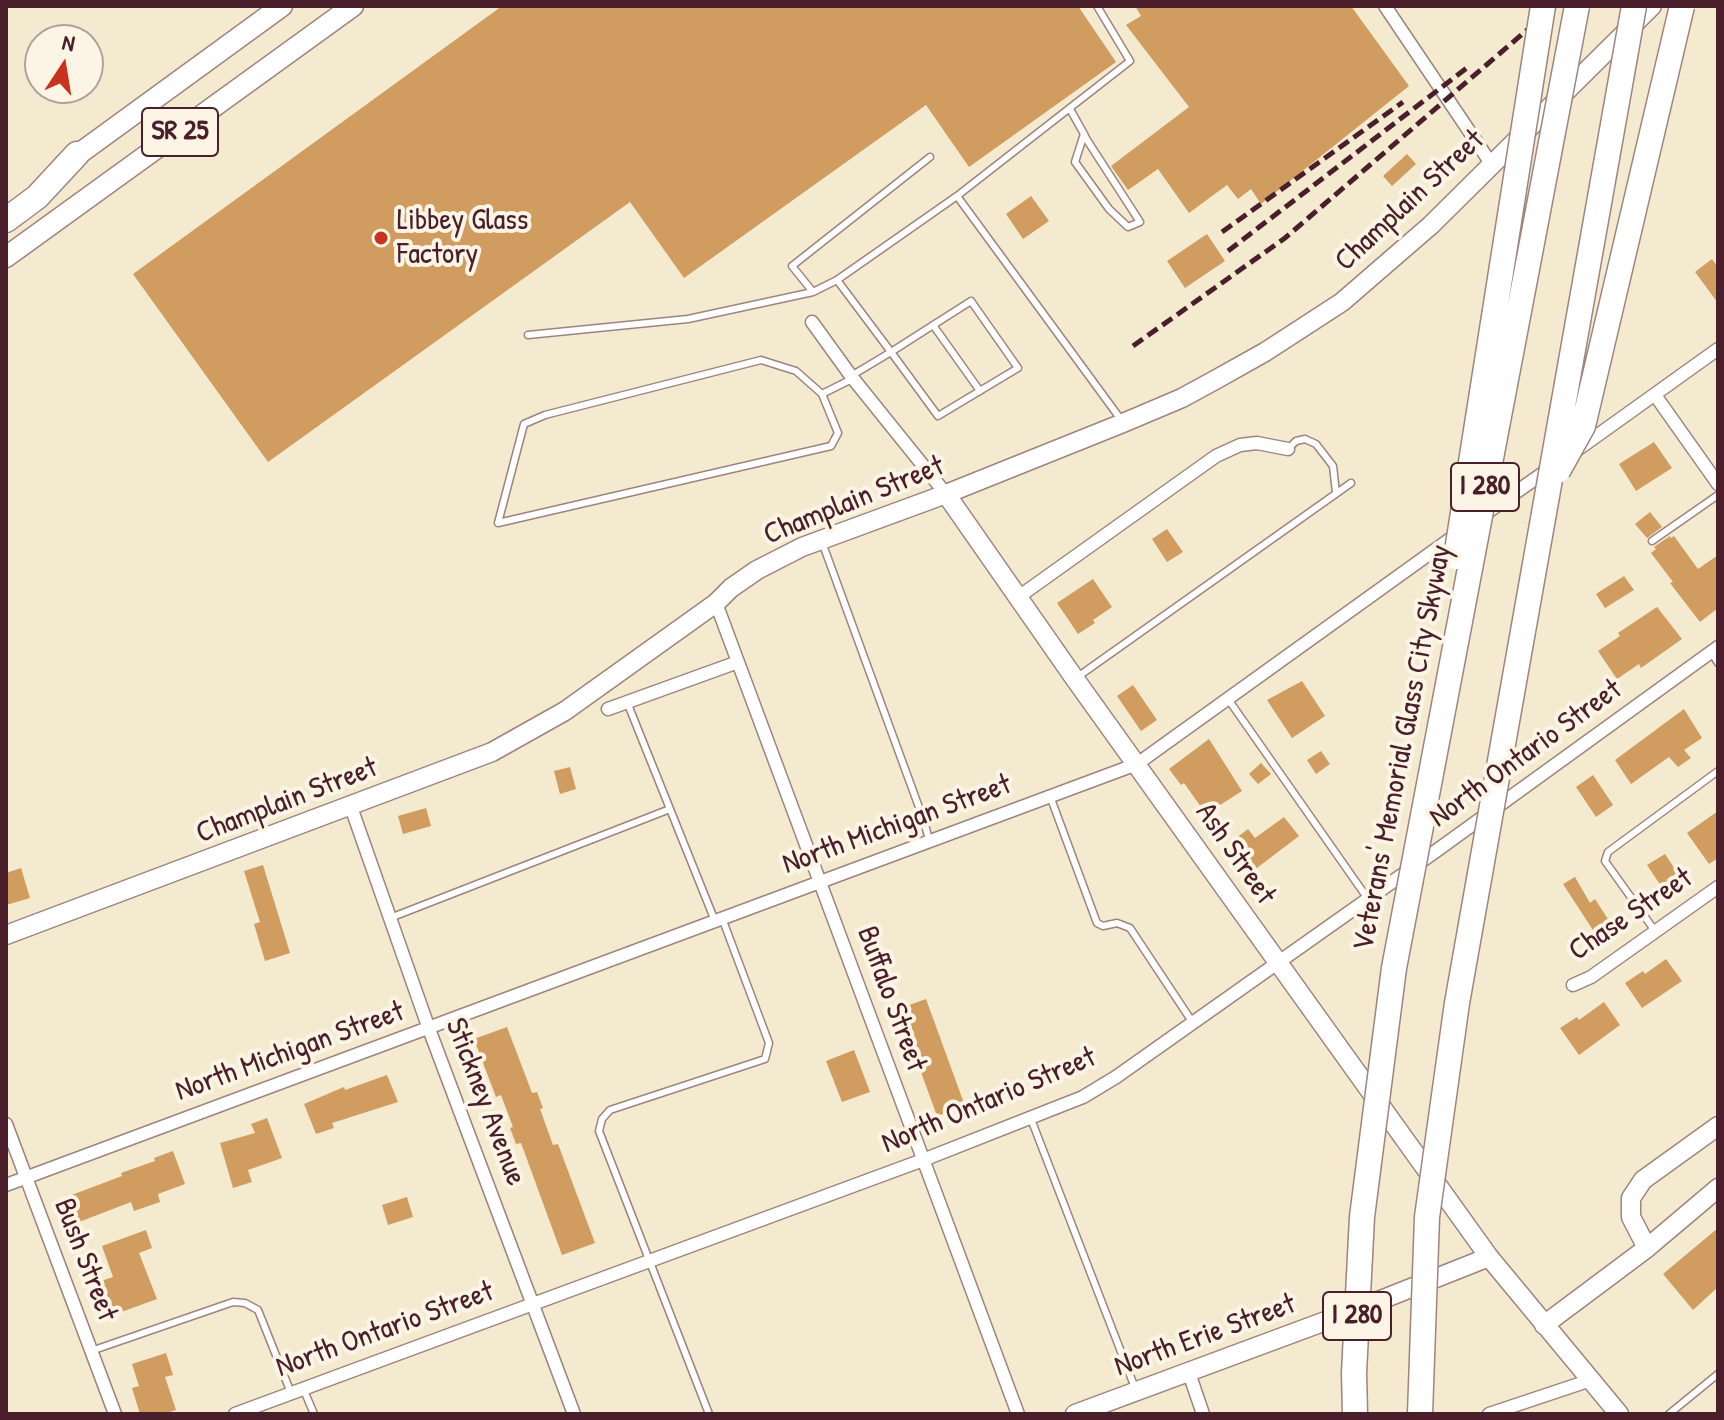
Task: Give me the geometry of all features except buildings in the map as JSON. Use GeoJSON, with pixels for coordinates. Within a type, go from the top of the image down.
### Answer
{"type":"FeatureCollection","features":[{"type":"Feature","properties":{"kind":"highway"},"geometry":{"type":"LineString","coordinates":[[1394,968],[1543,6]]}},
{"type":"Feature","properties":{"kind":"highway","name":"Veterans' Memorial Glass City Skyway"},"geometry":{"type":"LineString","coordinates":[[1355,1414],[1354,1373],[1362,1217],[1394,968],[1577,6]]}},
{"type":"Feature","properties":{"kind":"highway","name":"I 280"},"geometry":{"type":"LineString","coordinates":[[1420,1414],[1422,1318],[1431,1186],[1457,1003],[1634,6]]}},
{"type":"Feature","properties":{"kind":"highway"},"geometry":{"type":"LineString","coordinates":[[1548,491],[1583,426],[1682,6]]}},
{"type":"Feature","properties":{"kind":"highway"},"geometry":{"type":"LineString","coordinates":[[6,220],[37,197],[77,154]]}},
{"type":"Feature","properties":{"kind":"main road","name":"SR 25"},"geometry":{"type":"LineString","coordinates":[[6,209],[282,6]]}},
{"type":"Feature","properties":{"kind":"main road","name":"SR 25"},"geometry":{"type":"LineString","coordinates":[[6,257],[353,6]]}},
{"type":"Feature","properties":{"kind":"street"},"geometry":{"type":"LineString","coordinates":[[1385,6],[1492,165]]}},
{"type":"Feature","properties":{"kind":"street","name":"Champlain Street"},"geometry":{"type":"LineString","coordinates":[[6,935],[492,752],[534,731],[716,603],[757,570],[821,539],[946,494],[1182,398],[1265,352],[1342,302],[1431,225],[1652,6]]}},
{"type":"Feature","properties":{"kind":"street","name":"Ash Street"},"geometry":{"type":"LineString","coordinates":[[812,322],[946,494],[1017,598],[1489,1257],[1619,1414]]}},
{"type":"Feature","properties":{"kind":"street","name":"North Michigan Street"},"geometry":{"type":"LineString","coordinates":[[6,1185],[1137,764],[1718,349]]}},
{"type":"Feature","properties":{"kind":"street"},"geometry":{"type":"LineString","coordinates":[[1655,395],[1718,484]]}},
{"type":"Feature","properties":{"kind":"street"},"geometry":{"type":"LineString","coordinates":[[1017,598],[1216,456],[1240,445],[1257,443],[1288,449]]}},
{"type":"Feature","properties":{"kind":"street","name":"Buffalo Street"},"geometry":{"type":"LineString","coordinates":[[716,603],[1018,1414]]}},
{"type":"Feature","properties":{"kind":"street","name":"North Ontario Street"},"geometry":{"type":"LineString","coordinates":[[235,1414],[923,1160],[1083,1097],[1116,1077],[1716,654]]}},
{"type":"Feature","properties":{"kind":"street"},"geometry":{"type":"LineString","coordinates":[[608,709],[738,662]]}},
{"type":"Feature","properties":{"kind":"street","name":"Stickney Avenue"},"geometry":{"type":"LineString","coordinates":[[351,807],[429,1029],[574,1414]]}},
{"type":"Feature","properties":{"kind":"street","name":"Chase Street"},"geometry":{"type":"LineString","coordinates":[[1573,985],[1591,977],[1718,887]]}},
{"type":"Feature","properties":{"kind":"street","name":"Bush Street"},"geometry":{"type":"LineString","coordinates":[[6,1124],[115,1414]]}},
{"type":"Feature","properties":{"kind":"street"},"geometry":{"type":"LineString","coordinates":[[1647,1248],[1631,1217],[1631,1198],[1643,1180],[1718,1126]]}},
{"type":"Feature","properties":{"kind":"street"},"geometry":{"type":"LineString","coordinates":[[1544,1325],[1647,1248],[1718,1188]]}},
{"type":"Feature","properties":{"kind":"street","name":"North Erie Street"},"geometry":{"type":"LineString","coordinates":[[1075,1414],[1489,1257]]}},
{"type":"Feature","properties":{"kind":"street"},"geometry":{"type":"LineString","coordinates":[[1188,1370],[1203,1414]]}},
{"type":"Feature","properties":{"kind":"street"},"geometry":{"type":"LineString","coordinates":[[1489,1414],[1591,1380]]}},
{"type":"Feature","properties":{"kind":"lane"},"geometry":{"type":"LineString","coordinates":[[528,335],[688,319],[813,292],[837,280],[957,196],[1130,61],[1097,6]]}},
{"type":"Feature","properties":{"kind":"lane"},"geometry":{"type":"LineString","coordinates":[[1070,109],[1140,222],[1128,227],[1109,209],[1075,162],[1084,134]]}},
{"type":"Feature","properties":{"kind":"lane"},"geometry":{"type":"LineString","coordinates":[[813,292],[792,266],[930,157]]}},
{"type":"Feature","properties":{"kind":"lane"},"geometry":{"type":"LineString","coordinates":[[957,196],[1123,423]]}},
{"type":"Feature","properties":{"kind":"lane"},"geometry":{"type":"LineString","coordinates":[[822,394],[853,377],[891,352],[971,301],[1018,368],[938,416],[891,352],[837,280]]}},
{"type":"Feature","properties":{"kind":"lane"},"geometry":{"type":"LineString","coordinates":[[933,325],[980,391]]}},
{"type":"Feature","properties":{"kind":"lane"},"geometry":{"type":"LineString","coordinates":[[761,360],[796,371],[822,394],[838,433],[831,446],[498,523],[524,424],[545,415],[761,360]]}},
{"type":"Feature","properties":{"kind":"lane"},"geometry":{"type":"LineString","coordinates":[[1288,449],[1296,441],[1305,439],[1316,444],[1333,466],[1336,493]]}},
{"type":"Feature","properties":{"kind":"lane"},"geometry":{"type":"LineString","coordinates":[[1075,679],[1351,483]]}},
{"type":"Feature","properties":{"kind":"lane"},"geometry":{"type":"LineString","coordinates":[[1652,541],[1718,495]]}},
{"type":"Feature","properties":{"kind":"lane"},"geometry":{"type":"LineString","coordinates":[[821,539],[929,841]]}},
{"type":"Feature","properties":{"kind":"lane"},"geometry":{"type":"LineString","coordinates":[[1228,699],[1368,899]]}},
{"type":"Feature","properties":{"kind":"lane"},"geometry":{"type":"LineString","coordinates":[[627,702],[769,1043],[765,1059],[610,1110],[602,1119],[599,1131],[709,1414]]}},
{"type":"Feature","properties":{"kind":"lane"},"geometry":{"type":"LineString","coordinates":[[1655,932],[1605,861],[1608,852],[1718,771]]}},
{"type":"Feature","properties":{"kind":"lane"},"geometry":{"type":"LineString","coordinates":[[1050,796],[1097,923],[1103,926],[1117,923],[1130,928],[1193,1023]]}},
{"type":"Feature","properties":{"kind":"lane"},"geometry":{"type":"LineString","coordinates":[[390,918],[670,809]]}},
{"type":"Feature","properties":{"kind":"lane"},"geometry":{"type":"LineString","coordinates":[[1030,1116],[1136,1391]]}},
{"type":"Feature","properties":{"kind":"lane"},"geometry":{"type":"LineString","coordinates":[[91,1351],[233,1302],[245,1303],[258,1310],[297,1391],[314,1414]]}},
{"type":"Feature","properties":{"kind":"lane"},"geometry":{"type":"LineString","coordinates":[[1669,1414],[1718,1374]]}},
{"type":"Feature","properties":{"kind":"railway"},"geometry":{"type":"LineString","coordinates":[[1133,346],[1285,238],[1555,6]]}},
{"type":"Feature","properties":{"kind":"railway"},"geometry":{"type":"LineString","coordinates":[[1228,251],[1468,67]]}},
{"type":"Feature","properties":{"kind":"railway"},"geometry":{"type":"LineString","coordinates":[[1222,232],[1403,102]]}},
{"type":"Feature","properties":{"kind":"place","name":"Libbey Glass Factory"},"geometry":{"type":"Point","coordinates":[381,238]}}]}
